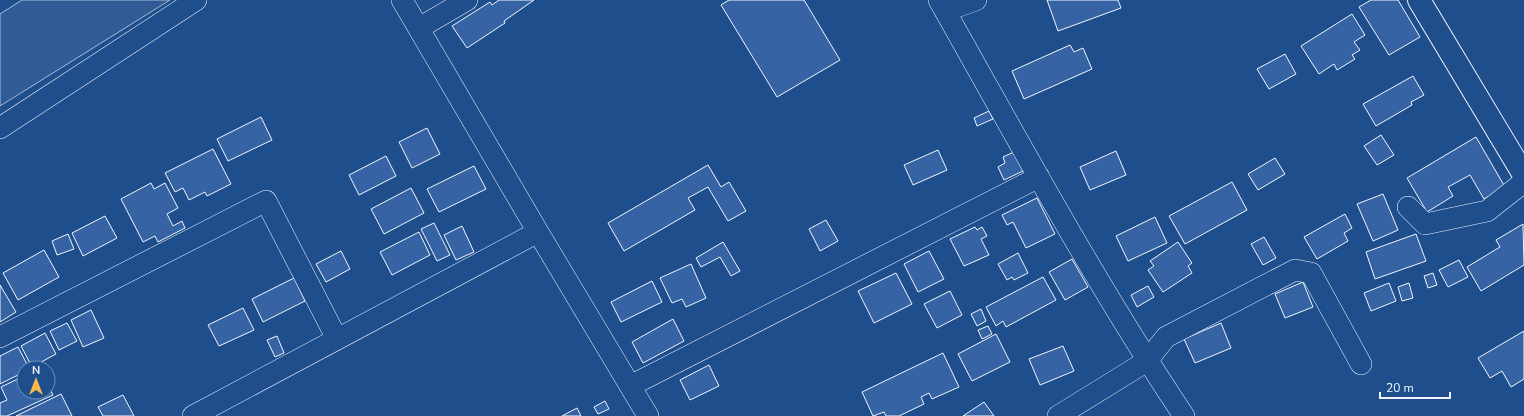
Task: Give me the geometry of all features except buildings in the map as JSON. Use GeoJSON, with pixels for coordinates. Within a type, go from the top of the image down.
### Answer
{"type":"FeatureCollection","features":[{"type":"Feature","properties":{"kind":"street"},"geometry":{"type":"LineString","coordinates":[[0,128],[196,0]]}},
{"type":"Feature","properties":{"kind":"street"},"geometry":{"type":"LineString","coordinates":[[402,0],[648,416]]}},
{"type":"Feature","properties":{"kind":"street"},"geometry":{"type":"LineString","coordinates":[[418,28],[467,0]]}},
{"type":"Feature","properties":{"kind":"street"},"geometry":{"type":"LineString","coordinates":[[976,0],[942,6],[1039,177],[1147,361],[1184,416]]}},
{"type":"Feature","properties":{"kind":"street"},"geometry":{"type":"LineString","coordinates":[[1419,0],[1524,175]]}},
{"type":"Feature","properties":{"kind":"street"},"geometry":{"type":"LineString","coordinates":[[630,386],[1039,177]]}},
{"type":"Feature","properties":{"kind":"street"},"geometry":{"type":"LineString","coordinates":[[1408,207],[1425,224],[1488,211],[1524,182]]}},
{"type":"Feature","properties":{"kind":"street"},"geometry":{"type":"LineString","coordinates":[[0,337],[266,201],[337,339]]}},
{"type":"Feature","properties":{"kind":"street"},"geometry":{"type":"LineString","coordinates":[[193,416],[538,232]]}},
{"type":"Feature","properties":{"kind":"street"},"geometry":{"type":"LineString","coordinates":[[1058,416],[1147,361],[1166,337],[1295,270],[1311,273],[1361,364]]}},
{"type":"Feature","properties":{"kind":"shaded area"},"geometry":{"type":"Polygon","coordinates":[[[22,0],[170,0],[0,106],[0,14],[22,0]]]}}]}
